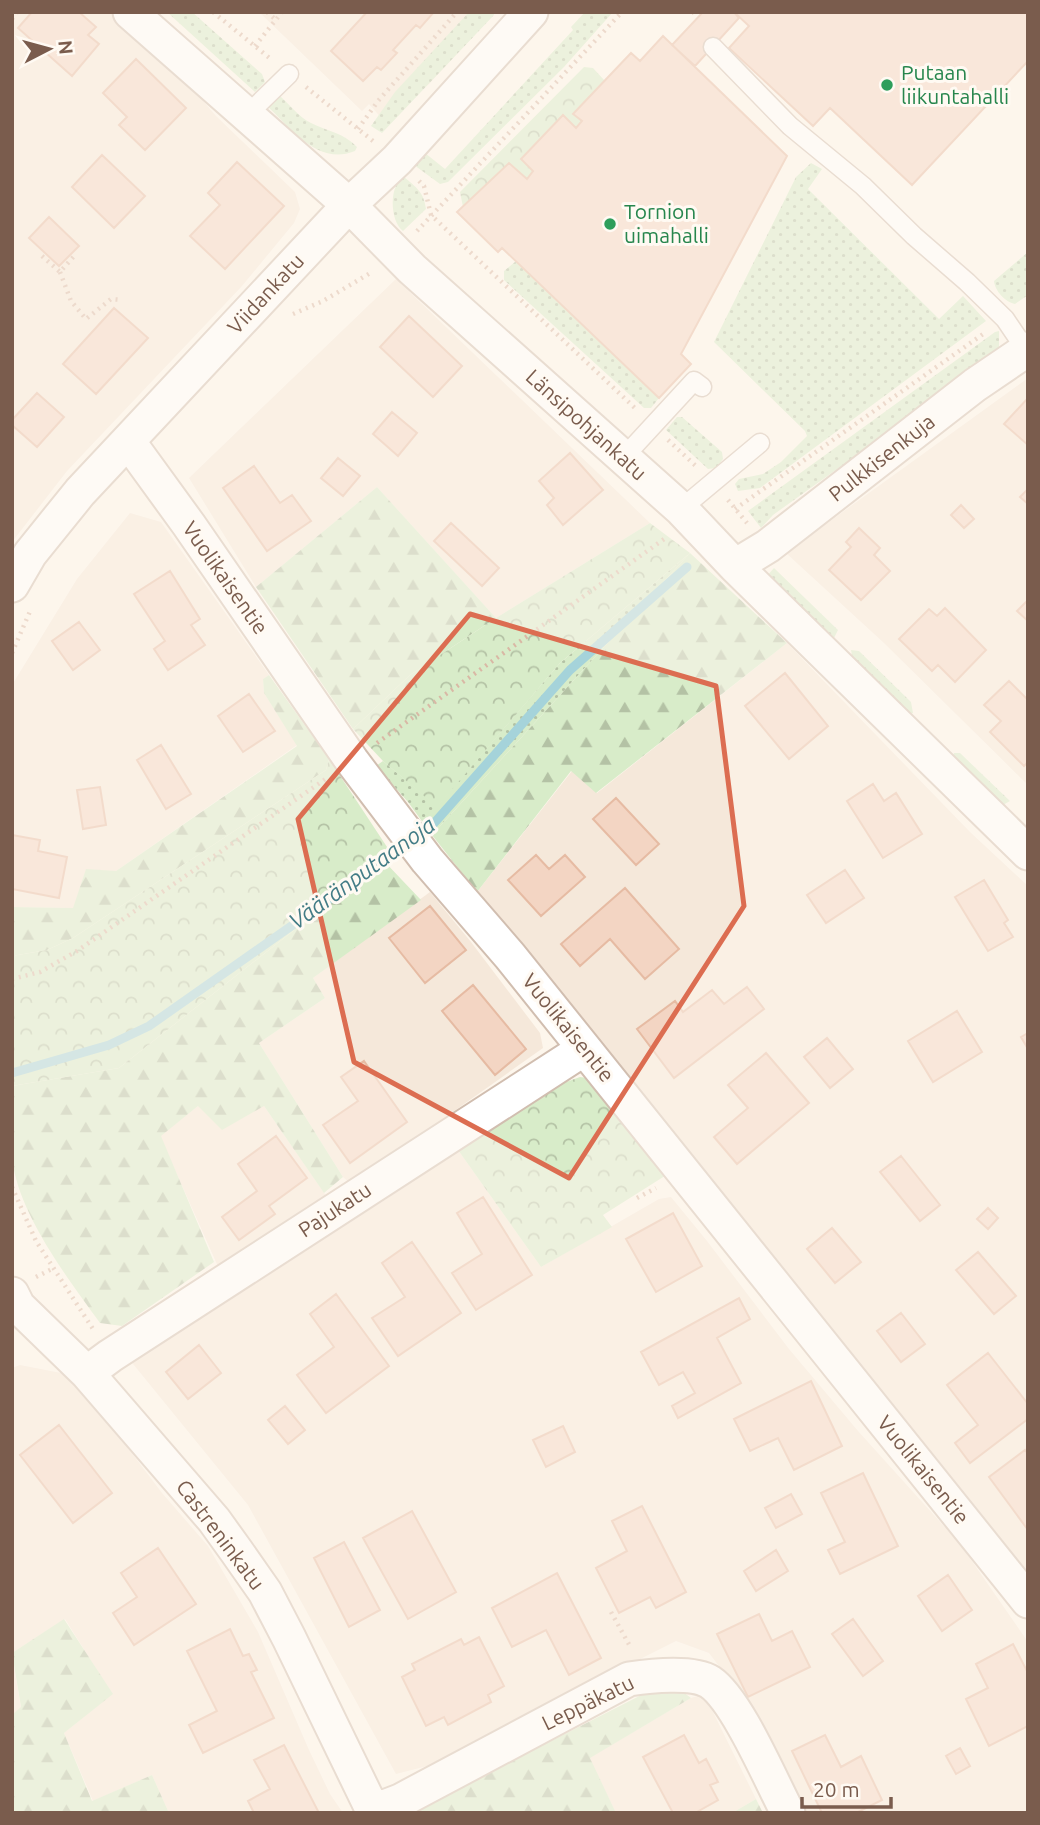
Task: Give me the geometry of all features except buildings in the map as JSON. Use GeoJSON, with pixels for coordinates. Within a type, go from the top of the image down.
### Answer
{"type":"FeatureCollection","features":[{"type":"Feature","properties":{"kind":"street","name":"Länsipohjankatu"},"geometry":{"type":"LineString","coordinates":[[130,12],[349,205],[397,253],[681,509],[1028,853]]}},
{"type":"Feature","properties":{"kind":"street","name":"Viidankatu"},"geometry":{"type":"LineString","coordinates":[[23,593],[30,554],[61,515],[349,205],[397,160],[531,12]]}},
{"type":"Feature","properties":{"kind":"street","name":"Pulkkisenkuja"},"geometry":{"type":"LineString","coordinates":[[736,566],[768,546],[975,385],[1027,349]]}},
{"type":"Feature","properties":{"kind":"street","name":"Vuolikaisentie"},"geometry":{"type":"LineString","coordinates":[[128,441],[399,824],[510,956],[1028,1601]]}},
{"type":"Feature","properties":{"kind":"street","name":"Pajukatu"},"geometry":{"type":"LineString","coordinates":[[87,1373],[584,1049]]}},
{"type":"Feature","properties":{"kind":"street","name":"Castreninkatu"},"geometry":{"type":"LineString","coordinates":[[14,1304],[87,1373],[214,1520],[264,1592],[374,1812]]}},
{"type":"Feature","properties":{"kind":"street","name":"Leppäkatu"},"geometry":{"type":"LineString","coordinates":[[374,1812],[400,1801],[629,1679],[665,1674],[708,1681],[728,1700],[788,1813]]}},
{"type":"Feature","properties":{"kind":"lane"},"geometry":{"type":"LineString","coordinates":[[713,47],[790,126],[863,186],[914,236],[967,282],[1005,319],[1027,349]]}},
{"type":"Feature","properties":{"kind":"lane"},"geometry":{"type":"LineString","coordinates":[[246,116],[289,74]]}},
{"type":"Feature","properties":{"kind":"lane"},"geometry":{"type":"LineString","coordinates":[[623,458],[694,382],[702,387]]}},
{"type":"Feature","properties":{"kind":"lane"},"geometry":{"type":"LineString","coordinates":[[681,509],[760,443]]}},
{"type":"Feature","properties":{"kind":"path"},"geometry":{"type":"LineString","coordinates":[[12,19],[17,12]]}},
{"type":"Feature","properties":{"kind":"path"},"geometry":{"type":"LineString","coordinates":[[213,12],[397,160],[424,186],[431,215],[713,483],[768,546]]}},
{"type":"Feature","properties":{"kind":"path"},"geometry":{"type":"LineString","coordinates":[[267,12],[276,20]]}},
{"type":"Feature","properties":{"kind":"path"},"geometry":{"type":"LineString","coordinates":[[255,46],[282,12]]}},
{"type":"Feature","properties":{"kind":"path"},"geometry":{"type":"LineString","coordinates":[[358,129],[378,101],[457,12]]}},
{"type":"Feature","properties":{"kind":"path"},"geometry":{"type":"LineString","coordinates":[[290,316],[323,302],[397,253],[622,12]]}},
{"type":"Feature","properties":{"kind":"path"},"geometry":{"type":"LineString","coordinates":[[693,12],[698,18]]}},
{"type":"Feature","properties":{"kind":"path"},"geometry":{"type":"LineString","coordinates":[[60,272],[76,254]]}},
{"type":"Feature","properties":{"kind":"path"},"geometry":{"type":"LineString","coordinates":[[42,256],[60,272],[71,301],[86,319],[111,299],[122,300]]}},
{"type":"Feature","properties":{"kind":"path"},"geometry":{"type":"LineString","coordinates":[[735,509],[1005,319]]}},
{"type":"Feature","properties":{"kind":"path"},"geometry":{"type":"LineString","coordinates":[[12,653],[23,593]]}},
{"type":"Feature","properties":{"kind":"path"},"geometry":{"type":"LineString","coordinates":[[611,1612],[647,1676]]}},
{"type":"Feature","properties":{"kind":"highlighted area"},"geometry":{"type":"Polygon","coordinates":[[[470,614],[716,686],[744,906],[569,1178],[354,1062],[298,819],[470,614]]]}},
{"type":"Feature","properties":{"kind":"shaded area"},"geometry":{"type":"Polygon","coordinates":[[[12,12],[109,12],[180,74],[216,116],[295,192],[300,209],[294,223],[242,286],[67,471],[12,542],[12,12]]]}},
{"type":"Feature","properties":{"kind":"shaded area"},"geometry":{"type":"Polygon","coordinates":[[[259,12],[496,12],[429,84],[384,121],[369,104],[362,111],[259,12]]]}},
{"type":"Feature","properties":{"kind":"shaded area"},"geometry":{"type":"Polygon","coordinates":[[[396,279],[650,523],[496,618],[377,487],[256,587],[189,478],[396,279]]]}},
{"type":"Feature","properties":{"kind":"shaded area"},"geometry":{"type":"Polygon","coordinates":[[[1028,378],[1028,785],[884,643],[786,553],[1028,378]]]}},
{"type":"Feature","properties":{"kind":"shaded area"},"geometry":{"type":"Polygon","coordinates":[[[130,513],[161,522],[269,675],[263,679],[264,693],[297,745],[116,871],[73,908],[12,907],[12,685],[77,579],[130,513]]]}},
{"type":"Feature","properties":{"kind":"shaded area"},"geometry":{"type":"Polygon","coordinates":[[[787,643],[970,832],[1028,886],[1028,1582],[728,1211],[477,892],[572,771],[597,793],[787,643]]]}},
{"type":"Feature","properties":{"kind":"shaded area"},"geometry":{"type":"Polygon","coordinates":[[[430,892],[540,1033],[543,1048],[351,1184],[343,1177],[259,1043],[325,998],[313,978],[430,892]]]}},
{"type":"Feature","properties":{"kind":"shaded area"},"geometry":{"type":"Polygon","coordinates":[[[198,1106],[264,1106],[329,1200],[220,1271],[160,1136],[198,1106]]]}},
{"type":"Feature","properties":{"kind":"shaded area"},"geometry":{"type":"Polygon","coordinates":[[[458,1150],[541,1267],[659,1199],[671,1197],[789,1349],[858,1431],[960,1544],[1028,1642],[1028,1813],[804,1813],[735,1687],[709,1653],[676,1641],[427,1766],[396,1774],[248,1505],[129,1359],[385,1200],[458,1150]]]}},
{"type":"Feature","properties":{"kind":"shaded area"},"geometry":{"type":"Polygon","coordinates":[[[20,1365],[61,1373],[96,1406],[162,1493],[208,1546],[258,1632],[309,1750],[330,1794],[343,1813],[169,1813],[152,1775],[93,1801],[64,1733],[112,1694],[65,1619],[12,1653],[12,1368],[20,1365]]]}},
{"type":"Feature","properties":{"kind":"shaded area"},"geometry":{"type":"Polygon","coordinates":[[[12,1655],[21,1708],[12,1715],[12,1655]]]}},
{"type":"Feature","properties":{"kind":"shaded area"},"geometry":{"type":"Polygon","coordinates":[[[704,1694],[756,1799],[732,1813],[616,1813],[589,1758],[691,1698],[704,1694]]]}},
{"type":"Feature","properties":{"kind":"green space"},"geometry":{"type":"Polygon","coordinates":[[[167,12],[192,12],[262,74],[265,82],[255,92],[167,12]]]}},
{"type":"Feature","properties":{"kind":"green space"},"geometry":{"type":"Polygon","coordinates":[[[469,12],[493,12],[494,15],[382,133],[371,126],[395,92],[469,12]]]}},
{"type":"Feature","properties":{"kind":"green space"},"geometry":{"type":"Polygon","coordinates":[[[585,12],[613,12],[564,67],[448,182],[440,184],[414,165],[425,153],[445,169],[573,30],[571,27],[585,12]]]}},
{"type":"Feature","properties":{"kind":"green space"},"geometry":{"type":"Polygon","coordinates":[[[584,67],[593,68],[605,81],[573,113],[582,121],[576,128],[563,115],[521,158],[533,171],[527,179],[463,207],[460,192],[584,67]]]}},
{"type":"Feature","properties":{"kind":"green space"},"geometry":{"type":"Polygon","coordinates":[[[280,96],[307,120],[352,142],[357,147],[355,151],[329,154],[296,135],[268,107],[280,96]]]}},
{"type":"Feature","properties":{"kind":"green space"},"geometry":{"type":"Polygon","coordinates":[[[811,163],[822,169],[808,189],[939,319],[963,296],[986,321],[760,488],[738,491],[735,484],[739,479],[763,474],[781,462],[807,436],[714,342],[796,177],[811,163]]]}},
{"type":"Feature","properties":{"kind":"green space"},"geometry":{"type":"Polygon","coordinates":[[[404,177],[421,194],[426,209],[403,231],[396,222],[393,203],[396,186],[404,177]]]}},
{"type":"Feature","properties":{"kind":"green space"},"geometry":{"type":"Polygon","coordinates":[[[1028,252],[1028,295],[1015,304],[1001,296],[994,281],[1028,252]]]}},
{"type":"Feature","properties":{"kind":"green space"},"geometry":{"type":"Polygon","coordinates":[[[516,261],[659,398],[651,408],[644,408],[504,280],[504,271],[516,261]]]}},
{"type":"Feature","properties":{"kind":"green space"},"geometry":{"type":"Polygon","coordinates":[[[999,331],[999,353],[773,515],[761,528],[748,511],[999,331]]]}},
{"type":"Feature","properties":{"kind":"green space"},"geometry":{"type":"Polygon","coordinates":[[[677,417],[682,417],[722,452],[723,459],[716,468],[708,469],[666,430],[677,417]]]}},
{"type":"Feature","properties":{"kind":"green space"},"geometry":{"type":"Polygon","coordinates":[[[377,487],[496,618],[410,675],[353,729],[256,587],[377,487]]]}},
{"type":"Feature","properties":{"kind":"green space"},"geometry":{"type":"Polygon","coordinates":[[[650,523],[690,553],[560,663],[437,807],[383,761],[353,729],[410,675],[496,618],[650,523]]]}},
{"type":"Feature","properties":{"kind":"green space"},"geometry":{"type":"Polygon","coordinates":[[[690,553],[432,835],[408,802],[376,766],[383,761],[437,806],[560,663],[690,553]]]}},
{"type":"Feature","properties":{"kind":"green space"},"geometry":{"type":"Polygon","coordinates":[[[690,553],[787,643],[596,793],[571,771],[477,892],[432,835],[690,553]]]}},
{"type":"Feature","properties":{"kind":"green space"},"geometry":{"type":"Polygon","coordinates":[[[774,568],[838,630],[834,638],[766,577],[774,568]]]}},
{"type":"Feature","properties":{"kind":"green space"},"geometry":{"type":"Polygon","coordinates":[[[851,650],[859,651],[911,702],[913,713],[909,714],[853,660],[851,650]]]}},
{"type":"Feature","properties":{"kind":"green space"},"geometry":{"type":"Polygon","coordinates":[[[269,675],[329,759],[326,770],[73,938],[47,950],[12,956],[12,907],[73,908],[86,869],[116,871],[297,746],[264,693],[263,679],[269,675]]]}},
{"type":"Feature","properties":{"kind":"green space"},"geometry":{"type":"Polygon","coordinates":[[[954,753],[960,753],[1010,801],[1003,805],[953,756],[954,753]]]}},
{"type":"Feature","properties":{"kind":"green space"},"geometry":{"type":"Polygon","coordinates":[[[329,759],[389,850],[383,860],[119,1068],[12,1086],[12,956],[47,950],[73,938],[326,770],[329,759]]]}},
{"type":"Feature","properties":{"kind":"green space"},"geometry":{"type":"Polygon","coordinates":[[[383,860],[421,900],[313,978],[325,998],[259,1043],[343,1177],[324,1193],[264,1106],[222,1130],[198,1106],[161,1136],[214,1262],[122,1326],[100,1323],[46,1244],[23,1200],[12,1157],[12,1086],[119,1068],[383,860]]]}},
{"type":"Feature","properties":{"kind":"green space"},"geometry":{"type":"Polygon","coordinates":[[[580,1077],[594,1079],[668,1174],[603,1215],[612,1227],[541,1267],[458,1150],[555,1086],[580,1077]]]}},
{"type":"Feature","properties":{"kind":"green space"},"geometry":{"type":"Polygon","coordinates":[[[64,1619],[113,1694],[64,1733],[92,1801],[152,1775],[169,1813],[12,1813],[12,1715],[21,1707],[12,1653],[64,1619]]]}},
{"type":"Feature","properties":{"kind":"green space"},"geometry":{"type":"Polygon","coordinates":[[[659,1686],[679,1689],[691,1698],[590,1758],[616,1813],[417,1813],[416,1810],[659,1686]]]}},
{"type":"Feature","properties":{"kind":"green space"},"geometry":{"type":"Polygon","coordinates":[[[756,1799],[763,1813],[732,1813],[756,1799]]]}},
{"type":"Feature","properties":{"kind":"waterway","name":"Vääränputaanoja"},"geometry":{"type":"LineString","coordinates":[[12,1073],[109,1045],[149,1026],[428,830],[570,670],[687,567]]}},
{"type":"Feature","properties":{"kind":"place","name":"Putaan liikuntahalli"},"geometry":{"type":"Point","coordinates":[887,85]}},
{"type":"Feature","properties":{"kind":"place","name":"Tornion uimahalli"},"geometry":{"type":"Point","coordinates":[610,224]}}]}
